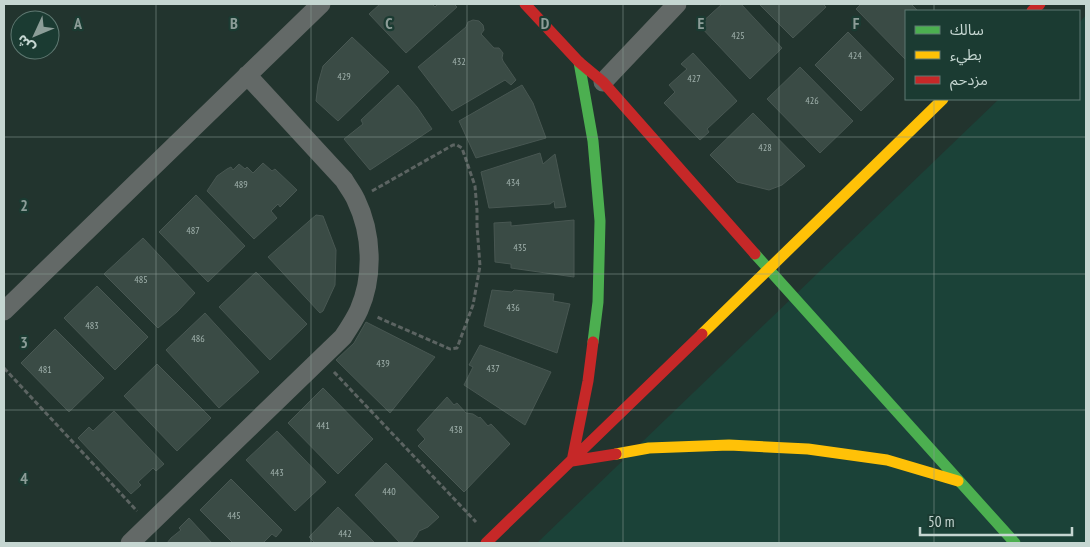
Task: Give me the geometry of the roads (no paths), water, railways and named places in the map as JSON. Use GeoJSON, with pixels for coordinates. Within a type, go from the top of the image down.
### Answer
{"type":"FeatureCollection","features":[{"type":"Feature","properties":{"kind":"street"},"geometry":{"type":"LineString","coordinates":[[4,311],[321,4]]}},
{"type":"Feature","properties":{"kind":"street"},"geometry":{"type":"LineString","coordinates":[[525,4],[579,62],[603,82],[769,270],[1015,543]]}},
{"type":"Feature","properties":{"kind":"street"},"geometry":{"type":"LineString","coordinates":[[603,82],[676,4]]}},
{"type":"Feature","properties":{"kind":"street"},"geometry":{"type":"LineString","coordinates":[[572,461],[588,381],[598,302],[600,221],[593,141],[579,62]]}},
{"type":"Feature","properties":{"kind":"street"},"geometry":{"type":"LineString","coordinates":[[130,543],[343,337],[359,309],[368,282],[370,254],[366,227],[356,200],[344,180],[247,75]]}},
{"type":"Feature","properties":{"kind":"street"},"geometry":{"type":"LineString","coordinates":[[489,541],[942,100]]}},
{"type":"Feature","properties":{"kind":"street"},"geometry":{"type":"LineString","coordinates":[[572,461],[649,448],[729,444],[768,446],[808,449],[887,460],[958,481]]}}]}
